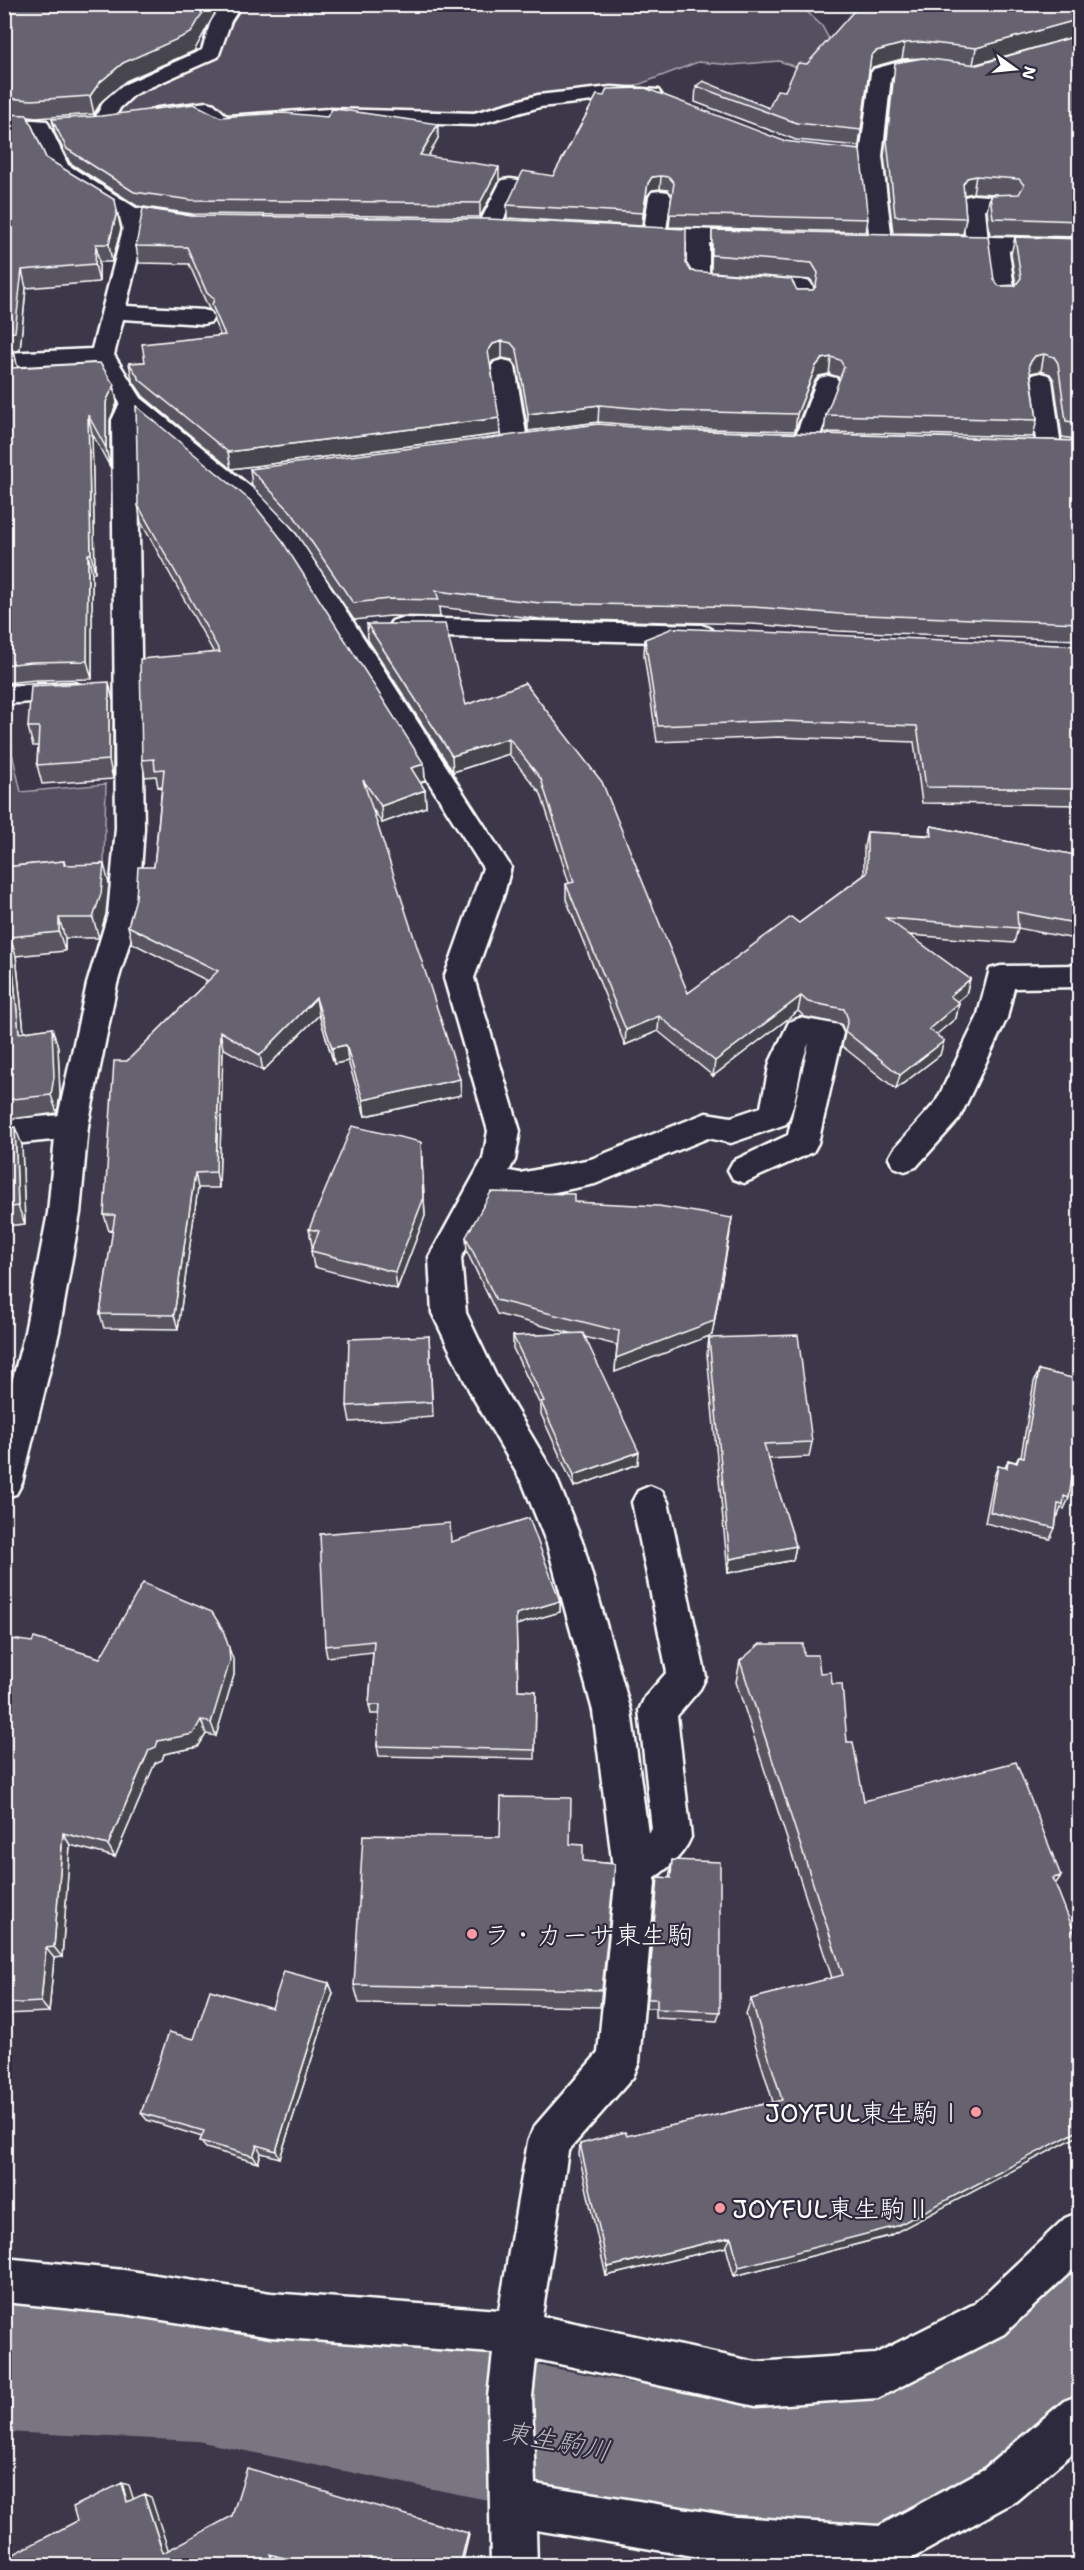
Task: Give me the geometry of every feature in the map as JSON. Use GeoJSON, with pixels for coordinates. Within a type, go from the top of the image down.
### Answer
{"type":"FeatureCollection","features":[{"type":"Feature","properties":{"kind":"street"},"geometry":{"type":"LineString","coordinates":[[71,123],[111,105],[128,90],[211,53],[221,21],[233,4]]}},
{"type":"Feature","properties":{"kind":"street"},"geometry":{"type":"LineString","coordinates":[[881,241],[871,156],[881,73],[903,67],[921,66],[963,72]]}},
{"type":"Feature","properties":{"kind":"street"},"geometry":{"type":"LineString","coordinates":[[4,124],[71,123],[207,108],[222,123],[330,115],[455,120],[502,113],[519,105],[538,101],[611,93],[648,93],[665,99]]}},
{"type":"Feature","properties":{"kind":"street"},"geometry":{"type":"LineString","coordinates":[[71,123],[59,169],[130,214],[213,225]]}},
{"type":"Feature","properties":{"kind":"street"},"geometry":{"type":"LineString","coordinates":[[848,154],[871,156]]}},
{"type":"Feature","properties":{"kind":"street"},"geometry":{"type":"LineString","coordinates":[[466,226],[498,227],[510,184]]}},
{"type":"Feature","properties":{"kind":"street"},"geometry":{"type":"LineString","coordinates":[[654,236],[660,197]]}},
{"type":"Feature","properties":{"kind":"street"},"geometry":{"type":"LineString","coordinates":[[1004,296],[973,202],[1008,203]]}},
{"type":"Feature","properties":{"kind":"street"},"geometry":{"type":"LineString","coordinates":[[130,214],[134,229],[115,312],[102,355],[132,403],[264,511],[364,629],[497,867],[490,894],[459,978],[504,1131],[499,1160],[445,1257],[449,1313],[483,1384],[538,1477],[565,1544],[612,1711],[635,1869],[618,2062],[549,2142],[517,2333],[510,2397],[514,2565]]}},
{"type":"Feature","properties":{"kind":"street"},"geometry":{"type":"LineString","coordinates":[[619,234],[778,238]]}},
{"type":"Feature","properties":{"kind":"street"},"geometry":{"type":"LineString","coordinates":[[698,236],[698,280],[802,287],[803,299]]}},
{"type":"Feature","properties":{"kind":"street"},"geometry":{"type":"LineString","coordinates":[[858,241],[1080,246]]}},
{"type":"Feature","properties":{"kind":"street"},"geometry":{"type":"LineString","coordinates":[[115,312],[203,317]]}},
{"type":"Feature","properties":{"kind":"street"},"geometry":{"type":"LineString","coordinates":[[4,360],[102,355]]}},
{"type":"Feature","properties":{"kind":"street"},"geometry":{"type":"LineString","coordinates":[[503,367],[515,440]]}},
{"type":"Feature","properties":{"kind":"street"},"geometry":{"type":"LineString","coordinates":[[1040,380],[1049,447]]}},
{"type":"Feature","properties":{"kind":"street"},"geometry":{"type":"LineString","coordinates":[[807,440],[828,383]]}},
{"type":"Feature","properties":{"kind":"street"},"geometry":{"type":"LineString","coordinates":[[6,1468],[42,1332],[60,1234],[72,1126],[102,984],[123,914],[130,828],[124,420],[132,403]]}},
{"type":"Feature","properties":{"kind":"street"},"geometry":{"type":"LineString","coordinates":[[226,479],[262,474]]}},
{"type":"Feature","properties":{"kind":"street"},"geometry":{"type":"LineString","coordinates":[[364,629],[730,635]]}},
{"type":"Feature","properties":{"kind":"street"},"geometry":{"type":"LineString","coordinates":[[4,695],[127,689]]}},
{"type":"Feature","properties":{"kind":"street"},"geometry":{"type":"LineString","coordinates":[[905,1158],[948,1110],[992,1018],[1001,977],[1080,976]]}},
{"type":"Feature","properties":{"kind":"street"},"geometry":{"type":"LineString","coordinates":[[488,1180],[520,1186],[595,1172],[706,1125],[730,1130],[775,1115],[785,1062],[800,1030],[828,1033],[802,1143],[744,1170]]}},
{"type":"Feature","properties":{"kind":"street"},"geometry":{"type":"LineString","coordinates":[[4,1133],[72,1126]]}},
{"type":"Feature","properties":{"kind":"street"},"geometry":{"type":"LineString","coordinates":[[635,1869],[672,1837],[658,1710],[687,1677],[650,1502]]}},
{"type":"Feature","properties":{"kind":"street"},"geometry":{"type":"LineString","coordinates":[[4,2280],[124,2292],[272,2315],[517,2333],[756,2384],[878,2376],[989,2319],[1080,2233]]}},
{"type":"Feature","properties":{"kind":"street"},"geometry":{"type":"LineString","coordinates":[[512,2503],[736,2540],[882,2549],[1000,2485],[1080,2417]]}},
{"type":"Feature","properties":{"kind":"shaded area"},"geometry":{"type":"Polygon","coordinates":[[[236,5],[800,5],[822,26],[836,52],[807,71],[779,61],[732,65],[698,62],[635,86],[523,98],[464,116],[116,117],[122,103],[141,90],[220,56],[236,5]]]}},
{"type":"Feature","properties":{"kind":"shaded area"},"geometry":{"type":"Polygon","coordinates":[[[5,719],[11,719],[12,753],[21,792],[106,784],[104,863],[5,878],[5,719]]]}},
{"type":"Feature","properties":{"kind":"building"},"geometry":{"type":"Polygon","coordinates":[[[4,4],[208,4],[191,33],[123,63],[99,83],[90,96],[32,100],[4,98],[4,4]]]}},
{"type":"Feature","properties":{"kind":"building"},"geometry":{"type":"Polygon","coordinates":[[[860,4],[1080,4],[1080,19],[976,48],[923,42],[905,43],[876,51],[871,56],[861,130],[797,123],[696,86],[703,81],[769,108],[777,90],[785,91],[798,63],[807,64],[860,4]]]}},
{"type":"Feature","properties":{"kind":"building"},"geometry":{"type":"Polygon","coordinates":[[[1080,35],[1080,221],[993,218],[990,195],[1019,194],[1024,185],[1019,179],[976,176],[967,178],[963,184],[966,218],[895,216],[887,140],[895,63],[923,58],[977,65],[1080,35]]]}},
{"type":"Feature","properties":{"kind":"building"},"geometry":{"type":"Polygon","coordinates":[[[645,88],[784,141],[860,150],[868,219],[669,214],[674,183],[669,177],[661,176],[652,177],[648,183],[643,213],[507,205],[523,171],[553,176],[597,95],[604,96],[607,89],[645,88]]]}},
{"type":"Feature","properties":{"kind":"building"},"geometry":{"type":"Polygon","coordinates":[[[194,104],[220,117],[284,113],[327,117],[332,109],[438,124],[420,155],[499,167],[480,203],[191,200],[134,192],[67,149],[52,119],[101,116],[194,104]]]}},
{"type":"Feature","properties":{"kind":"building"},"geometry":{"type":"Polygon","coordinates":[[[4,114],[27,115],[46,158],[115,200],[117,211],[109,244],[96,244],[95,264],[22,270],[15,332],[4,333],[4,114]]]}},
{"type":"Feature","properties":{"kind":"building"},"geometry":{"type":"Polygon","coordinates":[[[143,208],[191,216],[489,219],[686,229],[686,263],[691,271],[791,279],[797,290],[813,290],[816,286],[818,273],[812,263],[712,255],[712,230],[988,236],[994,280],[999,286],[1015,286],[1021,278],[1015,237],[1080,239],[1080,423],[1066,421],[1058,363],[1054,357],[1044,354],[1035,356],[1029,364],[1037,420],[826,415],[844,367],[840,360],[831,357],[822,359],[816,366],[797,414],[668,411],[599,405],[528,414],[517,350],[511,343],[502,341],[493,344],[488,351],[499,418],[228,452],[140,380],[129,363],[145,362],[142,344],[225,335],[212,305],[214,299],[207,293],[187,247],[136,246],[143,208]]]}},
{"type":"Feature","properties":{"kind":"building"},"geometry":{"type":"Polygon","coordinates":[[[4,350],[13,350],[12,368],[100,363],[114,385],[106,402],[106,448],[88,415],[91,554],[88,554],[87,661],[4,665],[4,350]]]}},
{"type":"Feature","properties":{"kind":"building"},"geometry":{"type":"Polygon","coordinates":[[[136,406],[251,501],[279,536],[424,764],[411,768],[425,790],[381,806],[363,780],[460,1079],[363,1100],[346,1045],[332,1048],[316,998],[260,1055],[220,1031],[216,1172],[195,1173],[174,1315],[100,1314],[115,1215],[104,1215],[114,1061],[127,1061],[218,971],[128,926],[136,898],[138,867],[154,867],[164,769],[155,770],[154,759],[142,760],[140,659],[220,652],[138,505],[136,406]]]}},
{"type":"Feature","properties":{"kind":"building"},"geometry":{"type":"Polygon","coordinates":[[[598,424],[668,430],[1080,441],[1080,623],[840,614],[754,607],[540,603],[436,591],[439,600],[389,599],[353,603],[292,513],[250,469],[598,424]]]}},
{"type":"Feature","properties":{"kind":"building"},"geometry":{"type":"Polygon","coordinates":[[[367,624],[445,624],[466,705],[525,683],[602,782],[688,993],[791,917],[799,923],[867,873],[867,832],[932,836],[931,826],[1080,856],[1080,924],[1017,912],[1018,928],[886,918],[970,979],[950,996],[959,1003],[929,1029],[944,1041],[900,1075],[845,1031],[848,1019],[844,1009],[808,1002],[801,996],[715,1061],[659,1016],[626,1030],[566,884],[574,882],[541,779],[509,738],[452,756],[367,624]]]}},
{"type":"Feature","properties":{"kind":"building"},"geometry":{"type":"Polygon","coordinates":[[[673,628],[1080,646],[1080,789],[926,787],[917,726],[780,721],[658,726],[645,639],[673,628]]]}},
{"type":"Feature","properties":{"kind":"building"},"geometry":{"type":"Polygon","coordinates":[[[109,682],[109,760],[37,765],[39,727],[28,727],[31,686],[109,682]]]}},
{"type":"Feature","properties":{"kind":"building"},"geometry":{"type":"Polygon","coordinates":[[[64,861],[64,865],[104,864],[101,894],[93,918],[59,918],[59,932],[10,937],[19,1033],[52,1028],[54,1077],[51,1095],[4,1100],[4,867],[64,861]]]}},
{"type":"Feature","properties":{"kind":"building"},"geometry":{"type":"Polygon","coordinates":[[[352,1126],[421,1142],[423,1200],[395,1272],[311,1251],[319,1231],[309,1229],[352,1126]]]}},
{"type":"Feature","properties":{"kind":"building"},"geometry":{"type":"Polygon","coordinates":[[[15,1127],[18,1206],[4,1208],[4,1128],[15,1127]]]}},
{"type":"Feature","properties":{"kind":"building"},"geometry":{"type":"Polygon","coordinates":[[[491,1192],[574,1194],[574,1202],[659,1206],[732,1218],[714,1321],[616,1358],[619,1331],[496,1300],[466,1237],[491,1192]]]}},
{"type":"Feature","properties":{"kind":"building"},"geometry":{"type":"Polygon","coordinates":[[[583,1333],[639,1452],[574,1475],[541,1402],[544,1401],[513,1336],[583,1333]]]}},
{"type":"Feature","properties":{"kind":"building"},"geometry":{"type":"Polygon","coordinates":[[[798,1335],[812,1442],[764,1444],[796,1546],[730,1559],[709,1338],[798,1335]]]}},
{"type":"Feature","properties":{"kind":"building"},"geometry":{"type":"Polygon","coordinates":[[[429,1336],[432,1402],[347,1406],[349,1339],[429,1336]]]}},
{"type":"Feature","properties":{"kind":"building"},"geometry":{"type":"Polygon","coordinates":[[[1039,1370],[1080,1380],[1080,1457],[1075,1456],[1069,1498],[1064,1496],[1063,1505],[1058,1504],[1055,1528],[990,1512],[998,1466],[1007,1468],[1008,1460],[1017,1463],[1019,1456],[1024,1457],[1039,1370]]]}},
{"type":"Feature","properties":{"kind":"building"},"geometry":{"type":"Polygon","coordinates":[[[529,1518],[560,1601],[516,1614],[518,1690],[536,1691],[535,1750],[377,1746],[380,1705],[369,1705],[374,1641],[325,1646],[320,1534],[450,1523],[451,1542],[529,1518]]]}},
{"type":"Feature","properties":{"kind":"building"},"geometry":{"type":"Polygon","coordinates":[[[143,1583],[212,1612],[223,1630],[229,1648],[230,1661],[211,1723],[201,1720],[193,1734],[158,1741],[156,1747],[149,1750],[108,1845],[63,1833],[54,1947],[46,1948],[41,2002],[4,2004],[4,1638],[32,1642],[34,1638],[100,1658],[143,1583]]]}},
{"type":"Feature","properties":{"kind":"building"},"geometry":{"type":"Polygon","coordinates":[[[760,1644],[803,1644],[804,1655],[818,1655],[820,1673],[831,1672],[832,1684],[842,1684],[847,1742],[853,1742],[864,1801],[1016,1762],[1061,1876],[1053,1878],[1080,1947],[1080,2130],[897,2226],[739,2267],[731,2237],[608,2267],[580,2144],[625,2132],[627,2136],[782,2100],[751,1999],[843,1975],[740,1661],[760,1644]]]}},
{"type":"Feature","properties":{"kind":"building","name":"ラ・カーサ東生駒"},"geometry":{"type":"Polygon","coordinates":[[[501,1797],[571,1798],[570,1844],[583,1845],[583,1861],[615,1864],[602,1990],[354,1985],[363,1835],[500,1837],[501,1797]]]}},
{"type":"Feature","properties":{"kind":"building"},"geometry":{"type":"Polygon","coordinates":[[[672,1860],[720,1862],[720,2012],[657,2009],[657,1999],[648,1999],[658,1877],[671,1878],[672,1860]]]}},
{"type":"Feature","properties":{"kind":"building"},"geometry":{"type":"Polygon","coordinates":[[[284,1971],[329,1983],[276,2151],[257,2145],[253,2156],[200,2141],[204,2131],[141,2113],[169,2032],[194,2039],[210,1990],[272,2008],[284,1971]]]}},
{"type":"Feature","properties":{"kind":"building"},"geometry":{"type":"Polygon","coordinates":[[[247,2468],[468,2533],[460,2565],[386,2565],[369,2560],[368,2565],[309,2565],[270,2554],[274,2565],[13,2565],[10,2556],[77,2521],[73,2507],[122,2483],[127,2502],[144,2494],[163,2553],[232,2516],[247,2468]]]}},
{"type":"Feature","properties":{"kind":"waterway","name":"東生駒川"},"geometry":{"type":"LineString","coordinates":[[4,2361],[197,2370],[631,2456],[772,2462],[877,2456],[978,2414],[1080,2334]]}},
{"type":"Feature","properties":{"kind":"place","name":"ラ・カーサ東生駒"},"geometry":{"type":"Point","coordinates":[472,1934]}},
{"type":"Feature","properties":{"kind":"place","name":"JOYFUL東生駒Ⅰ"},"geometry":{"type":"Point","coordinates":[976,2112]}},
{"type":"Feature","properties":{"kind":"place","name":"JOYFUL東生駒Ⅱ"},"geometry":{"type":"Point","coordinates":[720,2208]}}]}
